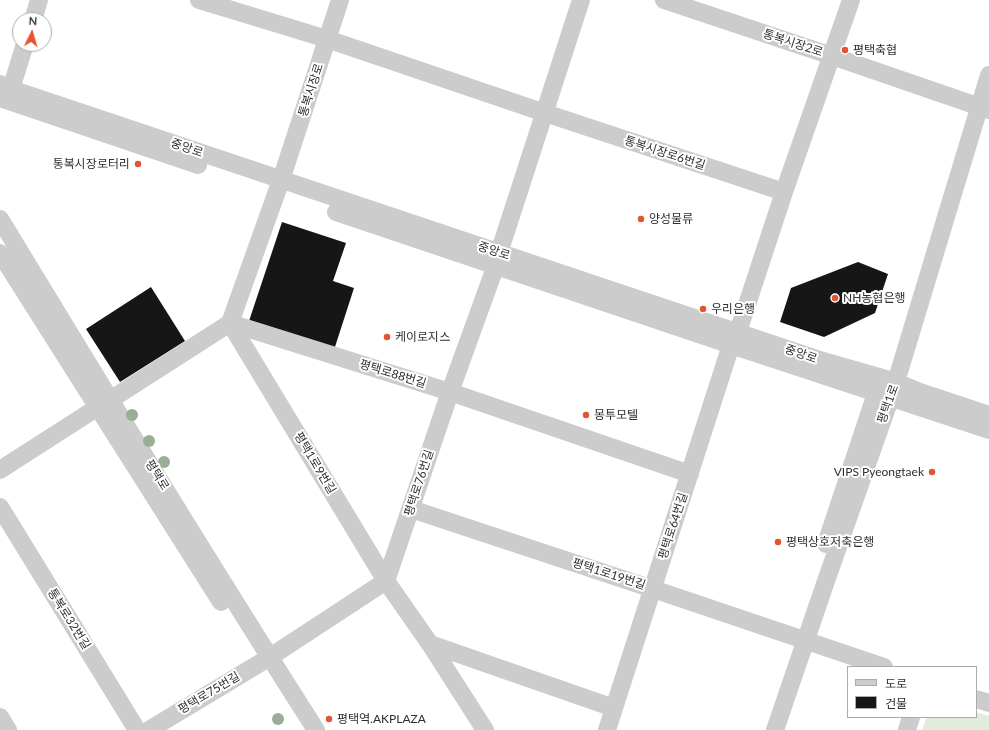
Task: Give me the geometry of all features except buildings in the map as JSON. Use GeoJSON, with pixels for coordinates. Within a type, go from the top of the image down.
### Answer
{"type":"FeatureCollection","features":[{"type":"Feature","properties":{"kind":"street"},"geometry":{"type":"LineString","coordinates":[[36,12],[40,0]]}},
{"type":"Feature","properties":{"kind":"street","name":"통복시장로6번길"},"geometry":{"type":"LineString","coordinates":[[199,0],[328,39],[784,192]]}},
{"type":"Feature","properties":{"kind":"street","name":"통복시장로"},"geometry":{"type":"LineString","coordinates":[[279,186],[340,0]]}},
{"type":"Feature","properties":{"kind":"street"},"geometry":{"type":"LineString","coordinates":[[497,259],[581,0]]}},
{"type":"Feature","properties":{"kind":"street","name":"통복시장2로"},"geometry":{"type":"LineString","coordinates":[[664,0],[984,108]]}},
{"type":"Feature","properties":{"kind":"street"},"geometry":{"type":"LineString","coordinates":[[735,338],[851,0]]}},
{"type":"Feature","properties":{"kind":"street"},"geometry":{"type":"LineString","coordinates":[[4,90],[21,52]]}},
{"type":"Feature","properties":{"kind":"street","name":"평택1로"},"geometry":{"type":"LineString","coordinates":[[775,730],[801,638],[826,581],[886,387],[984,108],[989,75]]}},
{"type":"Feature","properties":{"kind":"street","name":"중앙로"},"geometry":{"type":"LineString","coordinates":[[4,90],[279,186],[886,387],[989,430]]}},
{"type":"Feature","properties":{"kind":"street"},"geometry":{"type":"LineString","coordinates":[[0,470],[230,324],[279,186]]}},
{"type":"Feature","properties":{"kind":"street","name":"평택로"},"geometry":{"type":"LineString","coordinates":[[0,218],[104,404]]}},
{"type":"Feature","properties":{"kind":"street","name":"평택로"},"geometry":{"type":"LineString","coordinates":[[0,253],[104,404],[146,457],[265,660],[302,730]]}},
{"type":"Feature","properties":{"kind":"street","name":"평택로76번길"},"geometry":{"type":"LineString","coordinates":[[386,581],[497,259]]}},
{"type":"Feature","properties":{"kind":"street","name":"평택로88번길"},"geometry":{"type":"LineString","coordinates":[[230,324],[450,392],[690,474]]}},
{"type":"Feature","properties":{"kind":"street","name":"평택1로9번길"},"geometry":{"type":"LineString","coordinates":[[230,324],[386,581],[430,644],[485,730]]}},
{"type":"Feature","properties":{"kind":"street","name":"평택로64번길"},"geometry":{"type":"LineString","coordinates":[[607,730],[735,338]]}},
{"type":"Feature","properties":{"kind":"street","name":"중앙로"},"geometry":{"type":"LineString","coordinates":[[886,387],[920,392],[989,415]]}},
{"type":"Feature","properties":{"kind":"street","name":"통복로32번길"},"geometry":{"type":"LineString","coordinates":[[0,507],[137,730]]}},
{"type":"Feature","properties":{"kind":"street","name":"평택1로19번길"},"geometry":{"type":"LineString","coordinates":[[411,509],[881,666]]}},
{"type":"Feature","properties":{"kind":"street"},"geometry":{"type":"LineString","coordinates":[[265,660],[386,581]]}},
{"type":"Feature","properties":{"kind":"street"},"geometry":{"type":"LineString","coordinates":[[764,730],[801,638]]}},
{"type":"Feature","properties":{"kind":"street"},"geometry":{"type":"LineString","coordinates":[[430,644],[614,708]]}},
{"type":"Feature","properties":{"kind":"street","name":"평택로"},"geometry":{"type":"LineString","coordinates":[[265,660],[316,730]]}},
{"type":"Feature","properties":{"kind":"street","name":"평택로75번길"},"geometry":{"type":"LineString","coordinates":[[149,730],[265,660]]}},
{"type":"Feature","properties":{"kind":"street"},"geometry":{"type":"LineString","coordinates":[[977,699],[989,703]]}},
{"type":"Feature","properties":{"kind":"street"},"geometry":{"type":"LineString","coordinates":[[0,717],[8,730]]}},
{"type":"Feature","properties":{"kind":"street"},"geometry":{"type":"LineString","coordinates":[[907,730],[911,718]]}},
{"type":"Feature","properties":{"kind":"green space"},"geometry":{"type":"Polygon","coordinates":[[[977,712],[989,716],[989,730],[922,730],[927,718],[977,718],[977,712]]]}},
{"type":"Feature","properties":{"kind":"place","name":"평택축협"},"geometry":{"type":"Point","coordinates":[845,50]}},
{"type":"Feature","properties":{"kind":"place","name":"통복시장로터리"},"geometry":{"type":"Point","coordinates":[138,164]}},
{"type":"Feature","properties":{"kind":"place","name":"양성물류"},"geometry":{"type":"Point","coordinates":[641,219]}},
{"type":"Feature","properties":{"kind":"place","name":"NH농협은행"},"geometry":{"type":"Point","coordinates":[835,298]}},
{"type":"Feature","properties":{"kind":"place","name":"우리은행"},"geometry":{"type":"Point","coordinates":[703,309]}},
{"type":"Feature","properties":{"kind":"place","name":"케이로지스"},"geometry":{"type":"Point","coordinates":[387,337]}},
{"type":"Feature","properties":{"kind":"place","name":"몽투모텔"},"geometry":{"type":"Point","coordinates":[586,415]}},
{"type":"Feature","properties":{"kind":"place","name":"VIPS Pyeongtaek"},"geometry":{"type":"Point","coordinates":[932,472]}},
{"type":"Feature","properties":{"kind":"place","name":"평택상호저축은행"},"geometry":{"type":"Point","coordinates":[778,542]}},
{"type":"Feature","properties":{"kind":"place","name":"평택역.AKPLAZA"},"geometry":{"type":"Point","coordinates":[329,719]}}]}
